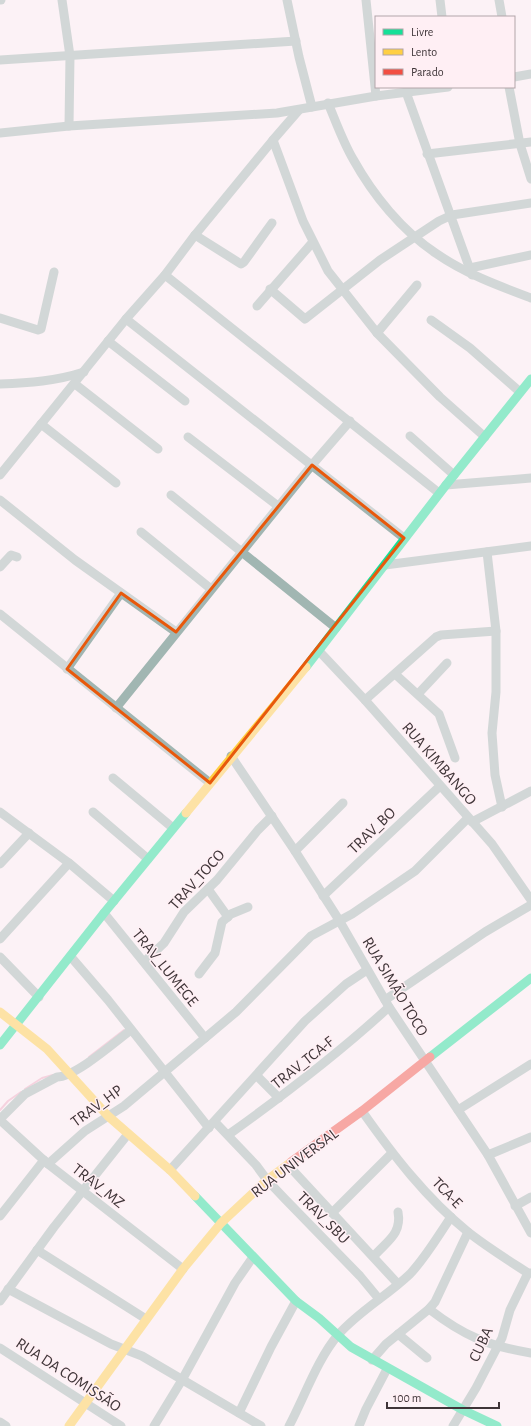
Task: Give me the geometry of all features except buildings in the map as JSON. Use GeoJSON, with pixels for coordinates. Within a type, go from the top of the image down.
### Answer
{"type":"FeatureCollection","features":[{"type":"Feature","properties":{"kind":"street"},"geometry":{"type":"LineString","coordinates":[[62,0],[70,56],[69,126]]}},
{"type":"Feature","properties":{"kind":"street"},"geometry":{"type":"LineString","coordinates":[[287,0],[312,107]]}},
{"type":"Feature","properties":{"kind":"street"},"geometry":{"type":"LineString","coordinates":[[366,0],[375,86]]}},
{"type":"Feature","properties":{"kind":"street"},"geometry":{"type":"LineString","coordinates":[[440,0],[442,16]]}},
{"type":"Feature","properties":{"kind":"street"},"geometry":{"type":"LineString","coordinates":[[499,0],[502,16]]}},
{"type":"Feature","properties":{"kind":"street"},"geometry":{"type":"LineString","coordinates":[[0,60],[296,40]]}},
{"type":"Feature","properties":{"kind":"street"},"geometry":{"type":"LineString","coordinates":[[515,76],[531,74]]}},
{"type":"Feature","properties":{"kind":"street"},"geometry":{"type":"LineString","coordinates":[[375,88],[376,96]]}},
{"type":"Feature","properties":{"kind":"street"},"geometry":{"type":"LineString","coordinates":[[0,133],[69,126],[299,110],[328,103],[440,88]]}},
{"type":"Feature","properties":{"kind":"street"},"geometry":{"type":"LineString","coordinates":[[509,88],[520,144],[531,179]]}},
{"type":"Feature","properties":{"kind":"street"},"geometry":{"type":"LineString","coordinates":[[406,92],[427,154],[452,215],[471,271]]}},
{"type":"Feature","properties":{"kind":"street"},"geometry":{"type":"LineString","coordinates":[[328,103],[352,158],[366,181],[381,201],[414,237],[437,254],[531,298]]}},
{"type":"Feature","properties":{"kind":"street"},"geometry":{"type":"LineString","coordinates":[[0,475],[126,319],[165,276],[194,235],[272,140],[299,110]]}},
{"type":"Feature","properties":{"kind":"street"},"geometry":{"type":"LineString","coordinates":[[272,140],[312,243],[328,272],[377,333],[440,397],[485,437]]}},
{"type":"Feature","properties":{"kind":"street"},"geometry":{"type":"LineString","coordinates":[[427,154],[531,142]]}},
{"type":"Feature","properties":{"kind":"street"},"geometry":{"type":"LineString","coordinates":[[270,289],[305,319],[341,290],[414,237],[452,215],[531,203]]}},
{"type":"Feature","properties":{"kind":"street"},"geometry":{"type":"LineString","coordinates":[[194,235],[241,264],[272,223]]}},
{"type":"Feature","properties":{"kind":"street"},"geometry":{"type":"LineString","coordinates":[[257,306],[270,289],[312,243]]}},
{"type":"Feature","properties":{"kind":"street"},"geometry":{"type":"LineString","coordinates":[[471,271],[531,255]]}},
{"type":"Feature","properties":{"kind":"street"},"geometry":{"type":"LineString","coordinates":[[0,318],[38,330],[41,328],[54,272]]}},
{"type":"Feature","properties":{"kind":"street"},"geometry":{"type":"LineString","coordinates":[[165,276],[439,493]]}},
{"type":"Feature","properties":{"kind":"street"},"geometry":{"type":"LineString","coordinates":[[377,333],[417,285]]}},
{"type":"Feature","properties":{"kind":"street"},"geometry":{"type":"LineString","coordinates":[[126,319],[404,538]]}},
{"type":"Feature","properties":{"kind":"street"},"geometry":{"type":"LineString","coordinates":[[431,320],[470,348],[520,392]]}},
{"type":"Feature","properties":{"kind":"street"},"geometry":{"type":"LineString","coordinates":[[108,341],[185,402]]}},
{"type":"Feature","properties":{"kind":"street"},"geometry":{"type":"LineString","coordinates":[[0,384],[28,383],[65,378],[84,372]]}},
{"type":"Feature","properties":{"kind":"street"},"geometry":{"type":"LineString","coordinates":[[0,1045],[114,900],[318,651],[439,493],[531,379]]}},
{"type":"Feature","properties":{"kind":"street"},"geometry":{"type":"LineString","coordinates":[[75,384],[158,450]]}},
{"type":"Feature","properties":{"kind":"street"},"geometry":{"type":"LineString","coordinates":[[116,708],[278,506],[350,421]]}},
{"type":"Feature","properties":{"kind":"street"},"geometry":{"type":"LineString","coordinates":[[41,424],[116,482]]}},
{"type":"Feature","properties":{"kind":"street"},"geometry":{"type":"LineString","coordinates":[[410,436],[454,475]]}},
{"type":"Feature","properties":{"kind":"street"},"geometry":{"type":"LineString","coordinates":[[188,437],[278,506]]}},
{"type":"Feature","properties":{"kind":"street"},"geometry":{"type":"LineString","coordinates":[[446,486],[531,478]]}},
{"type":"Feature","properties":{"kind":"street"},"geometry":{"type":"LineString","coordinates":[[171,495],[336,628]]}},
{"type":"Feature","properties":{"kind":"street"},"geometry":{"type":"LineString","coordinates":[[0,500],[75,560],[176,632]]}},
{"type":"Feature","properties":{"kind":"street"},"geometry":{"type":"LineString","coordinates":[[141,532],[211,589]]}},
{"type":"Feature","properties":{"kind":"street"},"geometry":{"type":"LineString","coordinates":[[385,565],[531,546]]}},
{"type":"Feature","properties":{"kind":"street"},"geometry":{"type":"LineString","coordinates":[[487,552],[496,630],[496,692],[492,733],[496,775],[502,807]]}},
{"type":"Feature","properties":{"kind":"street"},"geometry":{"type":"LineString","coordinates":[[0,567],[11,555],[17,558]]}},
{"type":"Feature","properties":{"kind":"street"},"geometry":{"type":"LineString","coordinates":[[67,669],[121,593]]}},
{"type":"Feature","properties":{"kind":"street"},"geometry":{"type":"LineString","coordinates":[[0,614],[210,783]]}},
{"type":"Feature","properties":{"kind":"street"},"geometry":{"type":"LineString","coordinates":[[365,700],[441,635],[496,630]]}},
{"type":"Feature","properties":{"kind":"street","name":"RUA KIMBANGO"},"geometry":{"type":"LineString","coordinates":[[318,651],[365,700],[492,844],[531,900]]}},
{"type":"Feature","properties":{"kind":"street"},"geometry":{"type":"LineString","coordinates":[[418,694],[447,664]]}},
{"type":"Feature","properties":{"kind":"street"},"geometry":{"type":"LineString","coordinates":[[394,674],[439,714],[455,758]]}},
{"type":"Feature","properties":{"kind":"street","name":"RUA SIMÃO TOCO"},"geometry":{"type":"LineString","coordinates":[[231,756],[296,851],[339,920],[387,1004],[488,1155],[531,1233]]}},
{"type":"Feature","properties":{"kind":"street"},"geometry":{"type":"LineString","coordinates":[[113,778],[174,828]]}},
{"type":"Feature","properties":{"kind":"street","name":"TRAV_BO"},"geometry":{"type":"LineString","coordinates":[[323,896],[440,786]]}},
{"type":"Feature","properties":{"kind":"street","name":"TRAV_HP"},"geometry":{"type":"LineString","coordinates":[[0,1216],[46,1162],[84,1131],[124,1106],[163,1072],[206,1038],[251,998],[291,955],[312,936],[378,897],[415,871],[470,820],[502,807],[531,791]]}},
{"type":"Feature","properties":{"kind":"street"},"geometry":{"type":"LineString","coordinates":[[296,851],[343,804]]}},
{"type":"Feature","properties":{"kind":"street"},"geometry":{"type":"LineString","coordinates":[[0,812],[69,863],[114,900]]}},
{"type":"Feature","properties":{"kind":"street"},"geometry":{"type":"LineString","coordinates":[[93,812],[148,859]]}},
{"type":"Feature","properties":{"kind":"street","name":"TRAV_TOCO"},"geometry":{"type":"LineString","coordinates":[[144,962],[164,943],[184,912],[217,880],[258,830],[272,816]]}},
{"type":"Feature","properties":{"kind":"street"},"geometry":{"type":"LineString","coordinates":[[0,864],[29,833]]}},
{"type":"Feature","properties":{"kind":"street"},"geometry":{"type":"LineString","coordinates":[[0,939],[69,863]]}},
{"type":"Feature","properties":{"kind":"street"},"geometry":{"type":"LineString","coordinates":[[208,889],[228,917]]}},
{"type":"Feature","properties":{"kind":"street","name":"TRAV_TCA-F"},"geometry":{"type":"LineString","coordinates":[[228,1135],[343,1049],[387,1004],[485,932],[531,905]]}},
{"type":"Feature","properties":{"kind":"street"},"geometry":{"type":"LineString","coordinates":[[199,974],[215,953],[219,942],[220,927],[228,917],[248,906]]}},
{"type":"Feature","properties":{"kind":"street","name":"TRAV_LUMEGE"},"geometry":{"type":"LineString","coordinates":[[104,913],[206,1038]]}},
{"type":"Feature","properties":{"kind":"street"},"geometry":{"type":"LineString","coordinates":[[0,957],[39,997]]}},
{"type":"Feature","properties":{"kind":"street","name":"TRAV_SBU"},"geometry":{"type":"LineString","coordinates":[[70,957],[131,1030],[163,1072],[212,1125],[228,1135],[256,1165],[267,1180],[360,1276],[379,1299]]}},
{"type":"Feature","properties":{"kind":"street"},"geometry":{"type":"LineString","coordinates":[[170,1170],[316,1010],[346,984],[367,970]]}},
{"type":"Feature","properties":{"kind":"street","name":"RUA UNIVERSAL"},"geometry":{"type":"LineString","coordinates":[[69,1426],[183,1269],[221,1223],[267,1180],[362,1111],[486,1011],[531,978]]}},
{"type":"Feature","properties":{"kind":"street"},"geometry":{"type":"LineString","coordinates":[[0,1012],[47,1049],[108,1116],[170,1170],[296,1301],[320,1318],[351,1347],[387,1369],[463,1410],[497,1426]]}},
{"type":"Feature","properties":{"kind":"street"},"geometry":{"type":"LineString","coordinates":[[0,1120],[3,1108],[35,1088],[57,1077],[70,1073],[131,1030]]}},
{"type":"Feature","properties":{"kind":"street"},"geometry":{"type":"LineString","coordinates":[[458,1110],[531,1064]]}},
{"type":"Feature","properties":{"kind":"street"},"geometry":{"type":"LineString","coordinates":[[257,1076],[279,1098]]}},
{"type":"Feature","properties":{"kind":"street","name":"TCA-E"},"geometry":{"type":"LineString","coordinates":[[362,1111],[392,1153],[451,1217],[468,1232],[530,1273]]}},
{"type":"Feature","properties":{"kind":"street","name":"TRAV_MZ"},"geometry":{"type":"LineString","coordinates":[[0,1120],[46,1162],[183,1269]]}},
{"type":"Feature","properties":{"kind":"street"},"geometry":{"type":"LineString","coordinates":[[0,1301],[82,1191],[128,1134]]}},
{"type":"Feature","properties":{"kind":"street"},"geometry":{"type":"LineString","coordinates":[[488,1155],[531,1137]]}},
{"type":"Feature","properties":{"kind":"street"},"geometry":{"type":"LineString","coordinates":[[332,1213],[392,1153]]}},
{"type":"Feature","properties":{"kind":"street"},"geometry":{"type":"LineString","coordinates":[[288,1165],[374,1256],[398,1284]]}},
{"type":"Feature","properties":{"kind":"street"},"geometry":{"type":"LineString","coordinates":[[515,1206],[531,1197]]}},
{"type":"Feature","properties":{"kind":"street"},"geometry":{"type":"LineString","coordinates":[[374,1256],[397,1232],[399,1225],[398,1212]]}},
{"type":"Feature","properties":{"kind":"street"},"geometry":{"type":"LineString","coordinates":[[289,1426],[328,1349],[338,1335],[362,1311],[398,1284],[420,1262],[451,1217]]}},
{"type":"Feature","properties":{"kind":"street"},"geometry":{"type":"LineString","coordinates":[[372,1360],[398,1334],[429,1309],[441,1290],[468,1232]]}},
{"type":"Feature","properties":{"kind":"street"},"geometry":{"type":"LineString","coordinates":[[37,1250],[146,1319]]}},
{"type":"Feature","properties":{"kind":"street"},"geometry":{"type":"LineString","coordinates":[[154,1426],[182,1380],[234,1282],[253,1257]]}},
{"type":"Feature","properties":{"kind":"street","name":"CUBA"},"geometry":{"type":"LineString","coordinates":[[453,1426],[502,1338],[510,1310],[530,1273]]}},
{"type":"Feature","properties":{"kind":"street"},"geometry":{"type":"LineString","coordinates":[[8,1289],[111,1344],[126,1349],[261,1426]]}},
{"type":"Feature","properties":{"kind":"street"},"geometry":{"type":"LineString","coordinates":[[239,1413],[271,1347],[296,1301]]}},
{"type":"Feature","properties":{"kind":"street"},"geometry":{"type":"LineString","coordinates":[[429,1309],[459,1330],[496,1347],[531,1354]]}},
{"type":"Feature","properties":{"kind":"street"},"geometry":{"type":"LineString","coordinates":[[398,1334],[427,1358]]}},
{"type":"Feature","properties":{"kind":"street","name":"RUA DA COMISSÃO"},"geometry":{"type":"LineString","coordinates":[[0,1348],[121,1426]]}},
{"type":"Feature","properties":{"kind":"street"},"geometry":{"type":"LineString","coordinates":[[359,1426],[366,1409],[387,1369]]}},
{"type":"Feature","properties":{"kind":"street"},"geometry":{"type":"LineString","coordinates":[[0,1422],[6,1426]]}},
{"type":"Feature","properties":{"kind":"highlighted area"},"geometry":{"type":"Polygon","coordinates":[[[312,465],[404,538],[210,783],[67,669],[121,593],[176,632],[312,465]]]}},
{"type":"Feature","properties":{"kind":"waterway"},"geometry":{"type":"LineString","coordinates":[[89,1057],[124,1030]]}},
{"type":"Feature","properties":{"kind":"waterway"},"geometry":{"type":"LineString","coordinates":[[25,1089],[42,1078],[53,1075]]}},
{"type":"Feature","properties":{"kind":"waterway"},"geometry":{"type":"LineString","coordinates":[[0,1110],[8,1101],[21,1092]]}},
{"type":"Feature","properties":{"kind":"traffic: fast"},"geometry":{"type":"LineString","coordinates":[[306,667],[446,485],[531,379]]}},
{"type":"Feature","properties":{"kind":"traffic: fast"},"geometry":{"type":"LineString","coordinates":[[0,1045],[104,913],[186,813]]}},
{"type":"Feature","properties":{"kind":"traffic: fast"},"geometry":{"type":"LineString","coordinates":[[430,1057],[531,978]]}},
{"type":"Feature","properties":{"kind":"traffic: fast"},"geometry":{"type":"LineString","coordinates":[[195,1196],[296,1301],[319,1318],[351,1347],[463,1410],[497,1426]]}},
{"type":"Feature","properties":{"kind":"traffic: slow"},"geometry":{"type":"LineString","coordinates":[[186,813],[306,667]]}},
{"type":"Feature","properties":{"kind":"traffic: slow"},"geometry":{"type":"LineString","coordinates":[[0,1012],[47,1049],[108,1116],[170,1170],[195,1196]]}},
{"type":"Feature","properties":{"kind":"traffic: slow"},"geometry":{"type":"LineString","coordinates":[[69,1426],[183,1269],[221,1223],[267,1180],[291,1162]]}},
{"type":"Feature","properties":{"kind":"traffic: jam"},"geometry":{"type":"LineString","coordinates":[[291,1162],[362,1111],[430,1057]]}}]}
